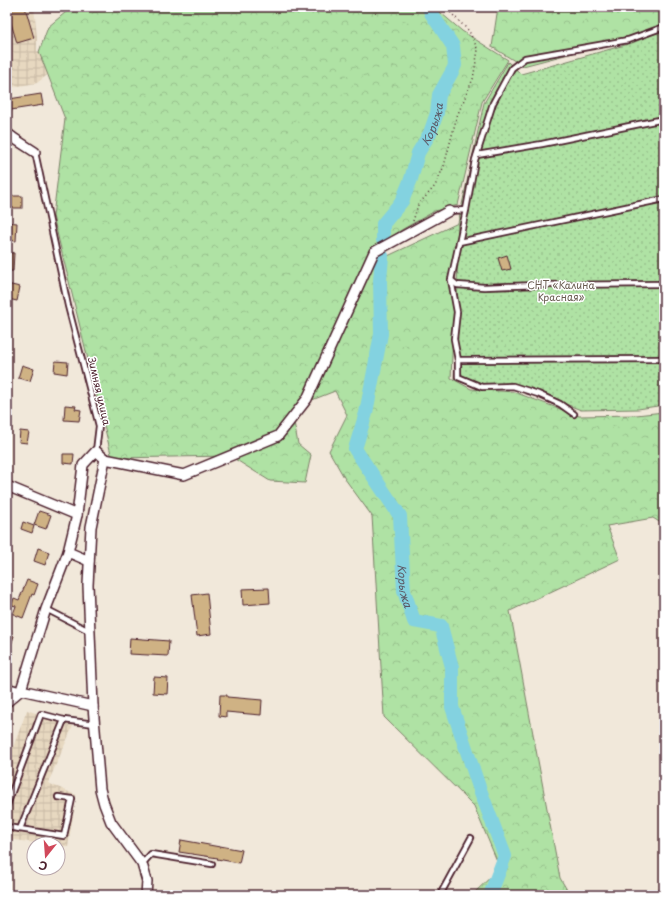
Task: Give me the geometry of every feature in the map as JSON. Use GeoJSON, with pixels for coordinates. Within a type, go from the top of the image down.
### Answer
{"type":"FeatureCollection","features":[{"type":"Feature","properties":{"kind":"street","name":"Зимняя улица"},"geometry":{"type":"LineString","coordinates":[[7,133],[35,152]]}},
{"type":"Feature","properties":{"kind":"street"},"geometry":{"type":"LineString","coordinates":[[7,702],[21,690],[46,609],[68,552],[77,515],[83,465],[96,451],[105,459],[184,474],[278,436],[308,399],[374,252],[449,210]]}},
{"type":"Feature","properties":{"kind":"street"},"geometry":{"type":"LineString","coordinates":[[105,459],[91,528],[88,585],[89,631],[100,789],[111,822],[142,864],[148,881],[146,895]]}},
{"type":"Feature","properties":{"kind":"street"},"geometry":{"type":"LineString","coordinates":[[7,486],[77,515]]}},
{"type":"Feature","properties":{"kind":"street"},"geometry":{"type":"LineString","coordinates":[[68,552],[89,561]]}},
{"type":"Feature","properties":{"kind":"street"},"geometry":{"type":"LineString","coordinates":[[21,690],[94,706]]}},
{"type":"Feature","properties":{"kind":"lane"},"geometry":{"type":"LineString","coordinates":[[574,414],[560,404],[538,394],[513,386],[482,386],[458,377],[458,360],[454,339],[457,312],[450,280],[477,155],[492,103],[512,68],[525,58],[628,40],[664,27]]}},
{"type":"Feature","properties":{"kind":"lane"},"geometry":{"type":"LineString","coordinates":[[477,155],[542,144],[664,119]]}},
{"type":"Feature","properties":{"kind":"lane","name":"Зимняя улица"},"geometry":{"type":"LineString","coordinates":[[35,152],[68,306],[99,426],[96,451]]}},
{"type":"Feature","properties":{"kind":"lane"},"geometry":{"type":"LineString","coordinates":[[459,242],[664,199]]}},
{"type":"Feature","properties":{"kind":"lane"},"geometry":{"type":"LineString","coordinates":[[449,210],[466,210]]}},
{"type":"Feature","properties":{"kind":"lane"},"geometry":{"type":"LineString","coordinates":[[450,280],[457,285],[484,287],[664,284]]}},
{"type":"Feature","properties":{"kind":"lane"},"geometry":{"type":"LineString","coordinates":[[458,360],[664,360]]}},
{"type":"Feature","properties":{"kind":"lane"},"geometry":{"type":"LineString","coordinates":[[46,609],[89,631]]}},
{"type":"Feature","properties":{"kind":"lane"},"geometry":{"type":"LineString","coordinates":[[7,686],[21,690]]}},
{"type":"Feature","properties":{"kind":"lane"},"geometry":{"type":"LineString","coordinates":[[7,805],[41,714],[64,720],[95,724]]}},
{"type":"Feature","properties":{"kind":"lane"},"geometry":{"type":"LineString","coordinates":[[20,829],[64,720]]}},
{"type":"Feature","properties":{"kind":"lane"},"geometry":{"type":"LineString","coordinates":[[7,827],[64,836],[72,799],[58,797]]}},
{"type":"Feature","properties":{"kind":"lane"},"geometry":{"type":"LineString","coordinates":[[440,895],[471,838]]}},
{"type":"Feature","properties":{"kind":"lane"},"geometry":{"type":"LineString","coordinates":[[142,864],[151,854],[212,864]]}},
{"type":"Feature","properties":{"kind":"path"},"geometry":{"type":"LineString","coordinates":[[410,232],[418,206],[435,186],[444,166],[457,116],[473,79],[478,50],[469,31],[445,7]]}},
{"type":"Feature","properties":{"kind":"shaded area"},"geometry":{"type":"Polygon","coordinates":[[[7,7],[34,7],[37,51],[58,62],[54,70],[37,83],[7,88],[7,7]]]}},
{"type":"Feature","properties":{"kind":"shaded area"},"geometry":{"type":"Polygon","coordinates":[[[27,710],[73,726],[48,783],[76,795],[68,847],[66,847],[66,836],[26,836],[26,842],[7,839],[7,763],[27,710]]]}},
{"type":"Feature","properties":{"kind":"green space"},"geometry":{"type":"Polygon","coordinates":[[[72,7],[434,7],[462,31],[508,60],[482,102],[458,205],[435,211],[403,229],[370,251],[347,299],[294,422],[298,444],[311,455],[305,483],[270,481],[230,456],[112,458],[53,216],[65,119],[39,52],[48,27],[72,7]]]}},
{"type":"Feature","properties":{"kind":"green space"},"geometry":{"type":"Polygon","coordinates":[[[498,7],[664,7],[664,24],[630,38],[523,66],[492,47],[498,7]]]}},
{"type":"Feature","properties":{"kind":"green space","name":"СНТ «Калина Красная»"},"geometry":{"type":"Polygon","coordinates":[[[664,30],[664,405],[638,409],[581,410],[512,383],[474,386],[454,379],[458,223],[484,103],[508,62],[521,74],[632,43],[664,30]]]}},
{"type":"Feature","properties":{"kind":"green space"},"geometry":{"type":"Polygon","coordinates":[[[458,223],[451,378],[471,389],[514,392],[579,416],[636,415],[664,412],[664,525],[653,518],[607,526],[620,559],[510,611],[560,878],[570,895],[472,895],[500,868],[474,806],[384,717],[372,516],[345,479],[329,451],[347,415],[335,391],[312,400],[339,335],[375,262],[458,223]]]}},
{"type":"Feature","properties":{"kind":"building"},"geometry":{"type":"Polygon","coordinates":[[[7,7],[25,7],[34,38],[17,43],[7,7]]]}},
{"type":"Feature","properties":{"kind":"building"},"geometry":{"type":"Polygon","coordinates":[[[41,94],[43,105],[11,110],[9,99],[41,94]]]}},
{"type":"Feature","properties":{"kind":"building"},"geometry":{"type":"Polygon","coordinates":[[[7,196],[22,196],[22,208],[7,208],[7,196]]]}},
{"type":"Feature","properties":{"kind":"building"},"geometry":{"type":"Polygon","coordinates":[[[7,222],[17,223],[16,241],[7,240],[7,222]]]}},
{"type":"Feature","properties":{"kind":"building"},"geometry":{"type":"Polygon","coordinates":[[[7,253],[14,253],[13,271],[7,271],[7,253]]]}},
{"type":"Feature","properties":{"kind":"building"},"geometry":{"type":"Polygon","coordinates":[[[507,255],[511,269],[502,271],[498,258],[507,255]]]}},
{"type":"Feature","properties":{"kind":"building"},"geometry":{"type":"Polygon","coordinates":[[[7,284],[20,287],[17,301],[8,299],[9,293],[7,293],[7,284]]]}},
{"type":"Feature","properties":{"kind":"building"},"geometry":{"type":"Polygon","coordinates":[[[55,361],[68,362],[67,374],[54,372],[55,361]]]}},
{"type":"Feature","properties":{"kind":"building"},"geometry":{"type":"Polygon","coordinates":[[[22,365],[34,369],[30,381],[18,378],[22,365]]]}},
{"type":"Feature","properties":{"kind":"building"},"geometry":{"type":"Polygon","coordinates":[[[65,405],[76,406],[75,409],[81,410],[79,421],[64,420],[65,405]]]}},
{"type":"Feature","properties":{"kind":"building"},"geometry":{"type":"Polygon","coordinates":[[[20,431],[29,432],[27,443],[19,442],[20,431]]]}},
{"type":"Feature","properties":{"kind":"building"},"geometry":{"type":"Polygon","coordinates":[[[63,454],[74,454],[73,464],[63,463],[63,454]]]}},
{"type":"Feature","properties":{"kind":"building"},"geometry":{"type":"Polygon","coordinates":[[[39,511],[51,515],[46,529],[34,525],[39,511]]]}},
{"type":"Feature","properties":{"kind":"building"},"geometry":{"type":"Polygon","coordinates":[[[23,522],[34,526],[32,533],[21,529],[23,522]]]}},
{"type":"Feature","properties":{"kind":"building"},"geometry":{"type":"Polygon","coordinates":[[[38,548],[49,552],[45,565],[34,561],[38,548]]]}},
{"type":"Feature","properties":{"kind":"building"},"geometry":{"type":"Polygon","coordinates":[[[27,580],[38,584],[34,595],[32,594],[23,618],[13,614],[16,606],[12,605],[14,598],[19,600],[27,580]]]}},
{"type":"Feature","properties":{"kind":"building"},"geometry":{"type":"Polygon","coordinates":[[[269,588],[270,603],[243,605],[242,589],[269,588]]]}},
{"type":"Feature","properties":{"kind":"building"},"geometry":{"type":"Polygon","coordinates":[[[207,593],[211,634],[197,636],[192,595],[207,593]]]}},
{"type":"Feature","properties":{"kind":"building"},"geometry":{"type":"Polygon","coordinates":[[[7,633],[14,636],[8,654],[7,654],[7,633]]]}},
{"type":"Feature","properties":{"kind":"building"},"geometry":{"type":"Polygon","coordinates":[[[130,638],[169,641],[168,656],[129,654],[130,638]]]}},
{"type":"Feature","properties":{"kind":"building"},"geometry":{"type":"Polygon","coordinates":[[[154,677],[168,678],[167,694],[153,693],[154,677]]]}},
{"type":"Feature","properties":{"kind":"building"},"geometry":{"type":"Polygon","coordinates":[[[220,695],[262,700],[261,715],[226,712],[226,717],[219,716],[220,695]]]}},
{"type":"Feature","properties":{"kind":"building"},"geometry":{"type":"Polygon","coordinates":[[[181,840],[242,850],[239,863],[179,852],[181,840]]]}},
{"type":"Feature","properties":{"kind":"waterway","name":"Корыжа"},"geometry":{"type":"LineString","coordinates":[[383,240],[383,224],[402,201],[411,179],[418,153],[430,133],[437,113],[439,95],[455,65],[453,46],[431,13],[429,7]]}},
{"type":"Feature","properties":{"kind":"waterway","name":"Корыжа"},"geometry":{"type":"LineString","coordinates":[[382,256],[380,281],[381,334],[366,413],[355,449],[400,516],[404,591],[414,621],[441,626],[452,667],[452,707],[479,787],[505,856],[490,895]]}}]}
